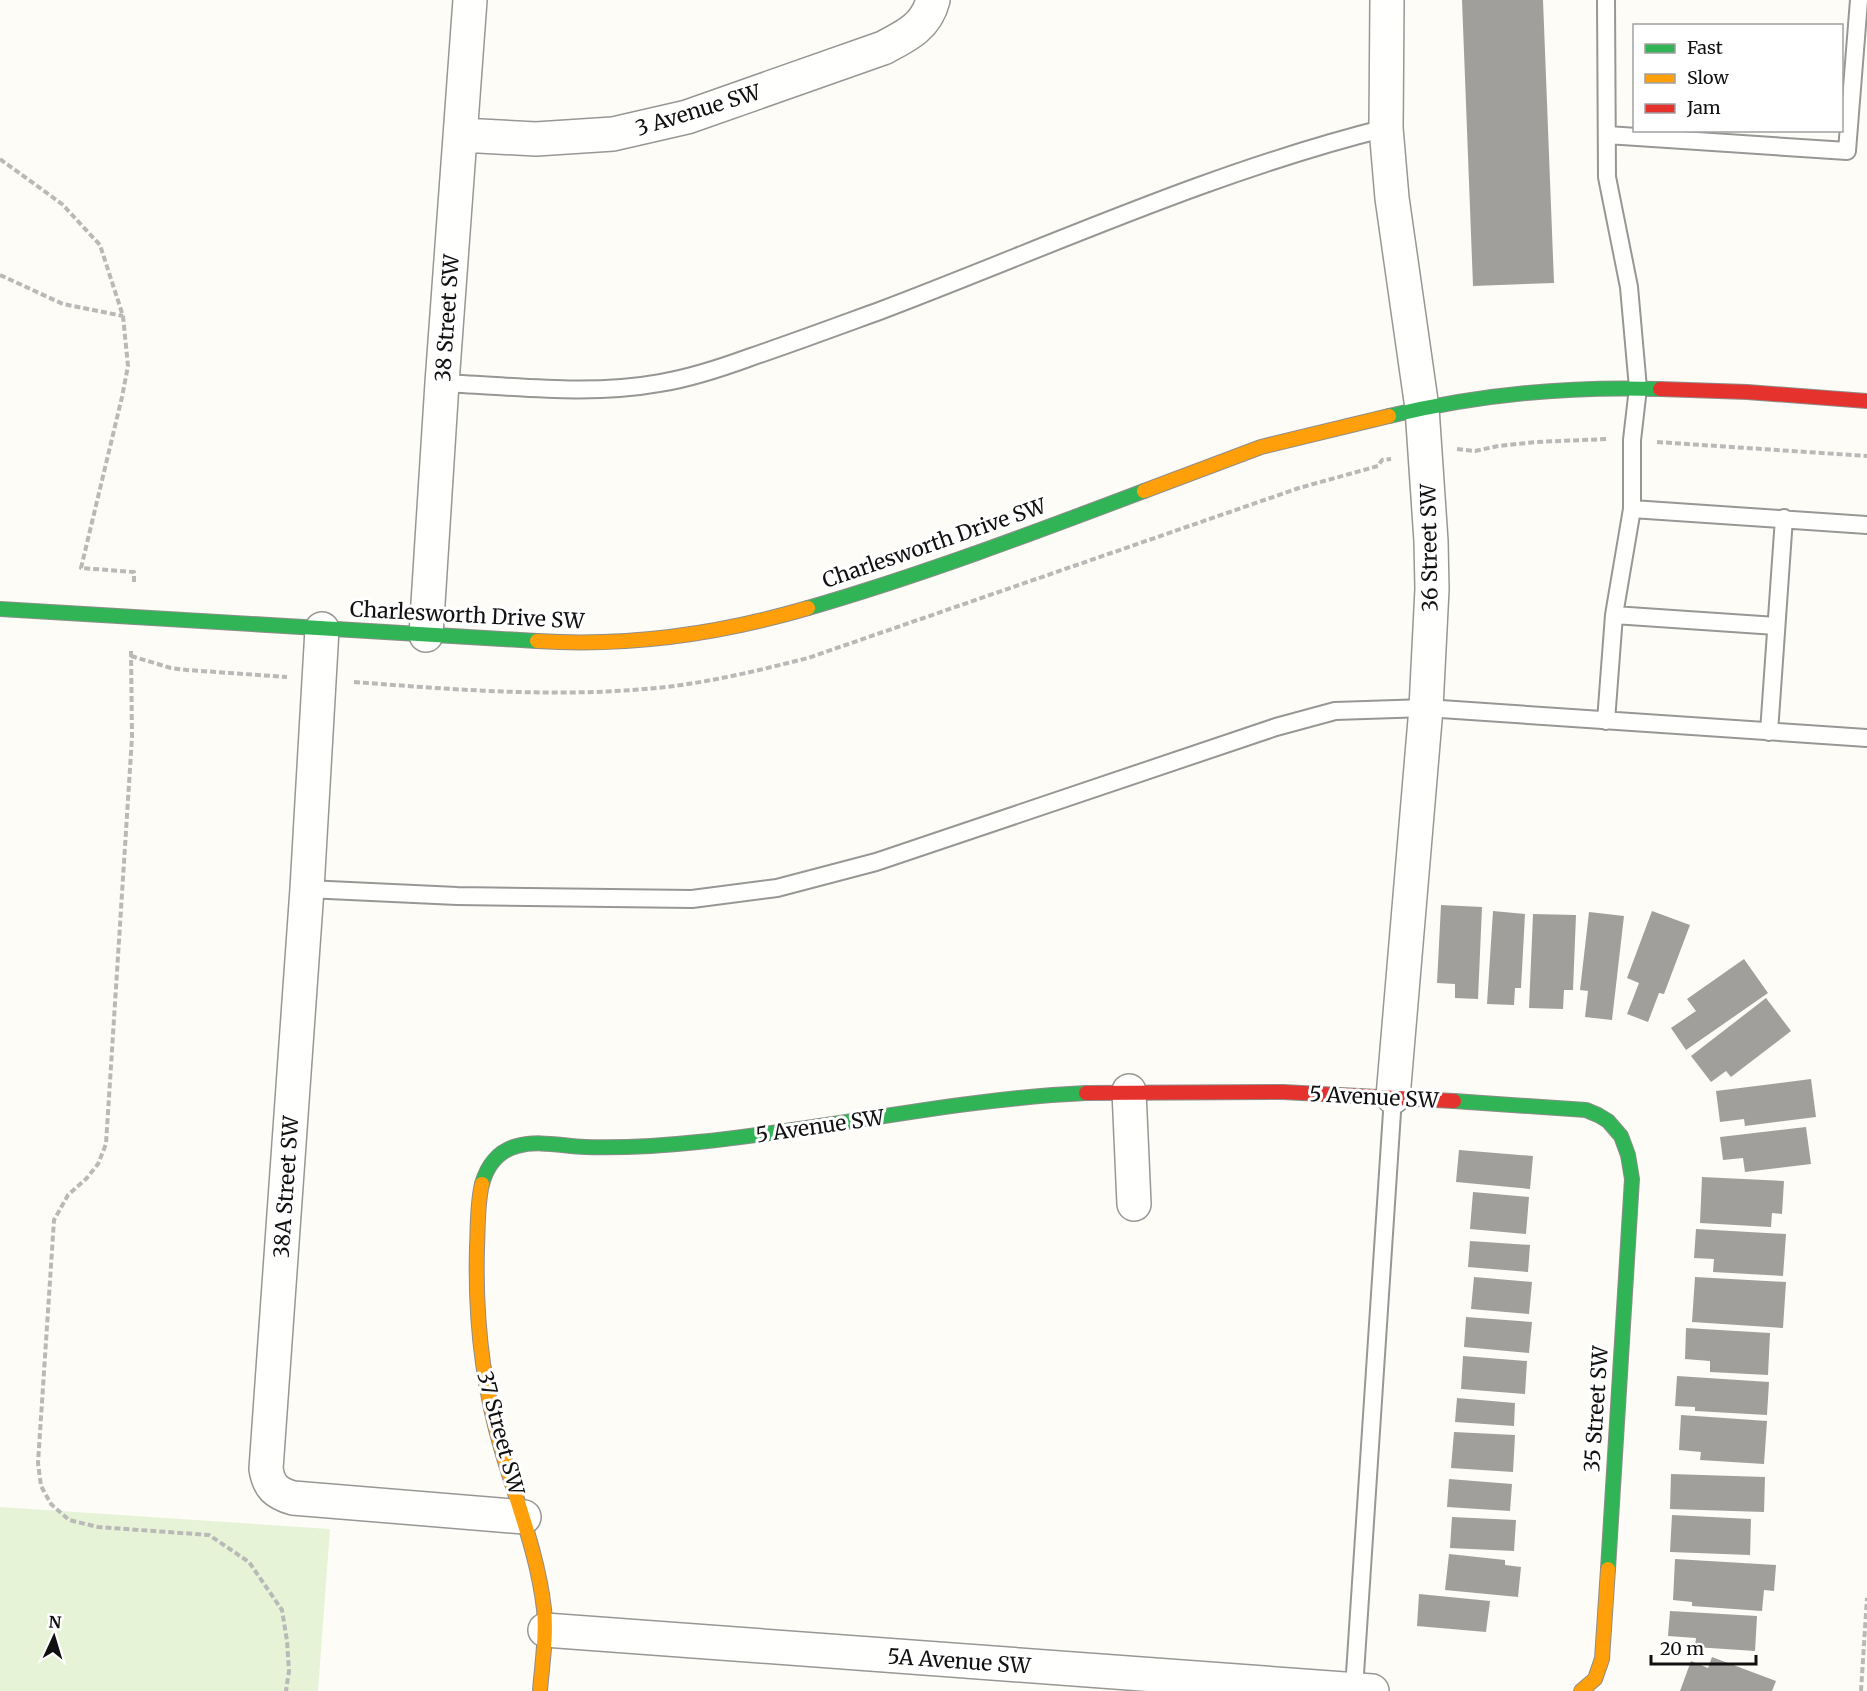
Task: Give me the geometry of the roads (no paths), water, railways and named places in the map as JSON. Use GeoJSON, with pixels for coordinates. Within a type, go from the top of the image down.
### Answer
{"type":"FeatureCollection","features":[{"type":"Feature","properties":{"kind":"street","name":"38 Street SW"},"geometry":{"type":"LineString","coordinates":[[426,635],[470,0]]}},
{"type":"Feature","properties":{"kind":"street","name":"36 Street SW"},"geometry":{"type":"LineString","coordinates":[[1388,0],[1386,128],[1392,198],[1422,408],[1431,531],[1432,589],[1426,708],[1393,1097]]}},
{"type":"Feature","properties":{"kind":"street","name":"3 Avenue SW"},"geometry":{"type":"LineString","coordinates":[[461,135],[536,139],[565,138],[613,134],[687,117],[883,48],[913,32],[928,12]]}},
{"type":"Feature","properties":{"kind":"street","name":"Charlesworth Drive SW"},"geometry":{"type":"LineString","coordinates":[[0,609],[552,642],[613,643],[662,639],[763,621],[870,590],[971,556],[1261,447],[1422,408],[1480,398],[1638,388],[1737,391],[1867,401]]}},
{"type":"Feature","properties":{"kind":"street","name":"38A Street SW"},"geometry":{"type":"LineString","coordinates":[[322,629],[307,889],[267,1457],[268,1483],[279,1494],[293,1498],[524,1517]]}},
{"type":"Feature","properties":{"kind":"street","name":"5 Avenue SW"},"geometry":{"type":"LineString","coordinates":[[510,1148],[522,1144],[585,1147],[699,1142],[1050,1095],[1129,1091],[1262,1091],[1586,1110],[1600,1114],[1615,1126]]}},
{"type":"Feature","properties":{"kind":"street"},"geometry":{"type":"LineString","coordinates":[[1129,1091],[1134,1204]]}},
{"type":"Feature","properties":{"kind":"street","name":"35 Street SW"},"geometry":{"type":"LineString","coordinates":[[1581,1691],[1595,1679],[1602,1659],[1632,1179],[1625,1143],[1615,1126]]}},
{"type":"Feature","properties":{"kind":"street","name":"37 Street SW"},"geometry":{"type":"LineString","coordinates":[[510,1148],[488,1167],[482,1186],[478,1222],[476,1288],[478,1332],[484,1377],[495,1428],[524,1517],[544,1606],[545,1630],[540,1691]]}},
{"type":"Feature","properties":{"kind":"street","name":"5A Avenue SW"},"geometry":{"type":"LineString","coordinates":[[545,1630],[1363,1690]]}},
{"type":"Feature","properties":{"kind":"lane"},"geometry":{"type":"LineString","coordinates":[[1606,0],[1607,177],[1629,287],[1638,388],[1632,440],[1632,509],[1614,615],[1606,721]]}},
{"type":"Feature","properties":{"kind":"lane"},"geometry":{"type":"LineString","coordinates":[[1607,135],[1847,152],[1859,0]]}},
{"type":"Feature","properties":{"kind":"lane"},"geometry":{"type":"LineString","coordinates":[[442,383],[552,389],[608,388],[660,384],[715,370],[803,340],[1155,203],[1319,146],[1386,128]]}},
{"type":"Feature","properties":{"kind":"lane"},"geometry":{"type":"LineString","coordinates":[[1632,509],[1867,525]]}},
{"type":"Feature","properties":{"kind":"lane"},"geometry":{"type":"LineString","coordinates":[[1769,732],[1784,518]]}},
{"type":"Feature","properties":{"kind":"lane"},"geometry":{"type":"LineString","coordinates":[[1614,615],[1776,626]]}},
{"type":"Feature","properties":{"kind":"lane"},"geometry":{"type":"LineString","coordinates":[[307,889],[457,896],[692,899],[777,888],[876,862],[1275,727],[1335,711],[1426,708],[1867,738]]}},
{"type":"Feature","properties":{"kind":"lane"},"geometry":{"type":"LineString","coordinates":[[1363,1690],[1393,1097]]}}]}
